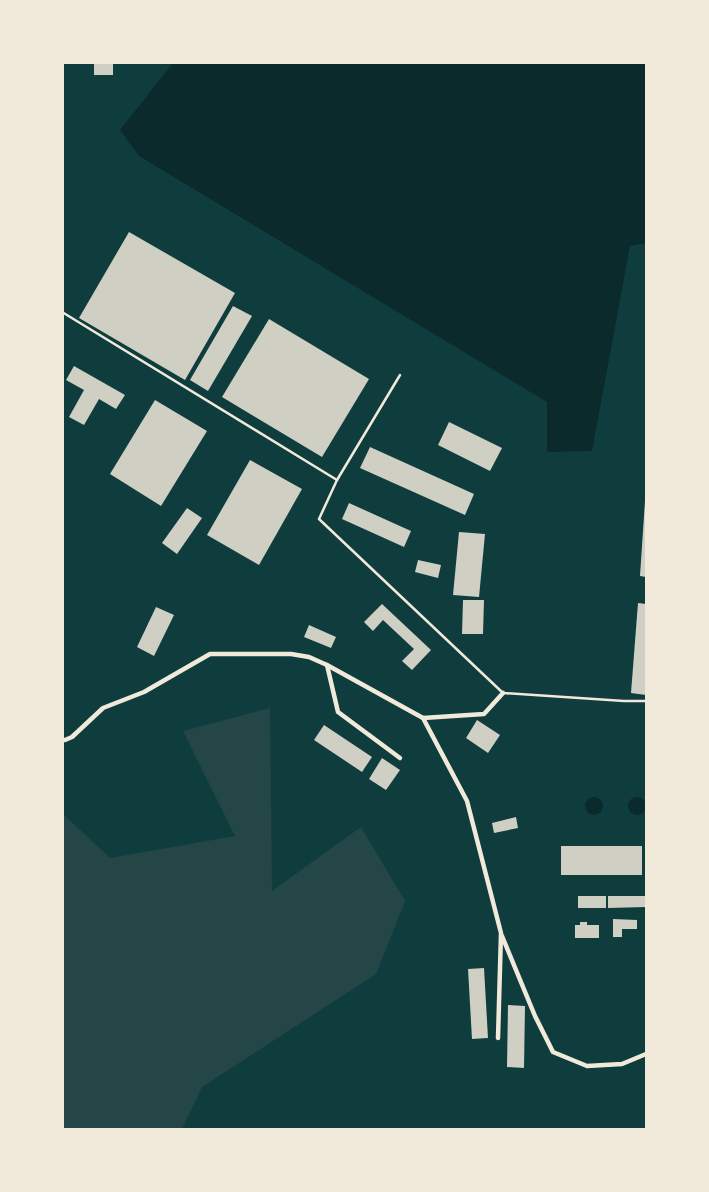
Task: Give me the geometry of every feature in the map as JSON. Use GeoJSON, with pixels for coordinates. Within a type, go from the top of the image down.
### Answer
{"type":"FeatureCollection","features":[{"type":"Feature","properties":{"kind":"street"},"geometry":{"type":"LineString","coordinates":[[62,740],[72,737],[103,708],[144,692],[210,654],[291,654],[309,657],[423,718],[484,714],[503,693]]}},
{"type":"Feature","properties":{"kind":"street"},"geometry":{"type":"LineString","coordinates":[[327,665],[338,712],[400,758]]}},
{"type":"Feature","properties":{"kind":"street"},"geometry":{"type":"LineString","coordinates":[[423,718],[467,802],[500,933],[535,1016],[554,1052],[586,1066],[622,1064],[646,1054]]}},
{"type":"Feature","properties":{"kind":"street"},"geometry":{"type":"LineString","coordinates":[[498,1038],[500,933]]}},
{"type":"Feature","properties":{"kind":"lane"},"geometry":{"type":"LineString","coordinates":[[62,312],[337,480]]}},
{"type":"Feature","properties":{"kind":"lane"},"geometry":{"type":"LineString","coordinates":[[400,375],[337,480],[319,519],[503,693],[646,701]]}},
{"type":"Feature","properties":{"kind":"shaded area"},"geometry":{"type":"Polygon","coordinates":[[[173,63],[646,63],[646,243],[630,246],[592,451],[547,452],[547,402],[139,156],[120,130],[173,63]]]}},
{"type":"Feature","properties":{"kind":"shaded area"},"geometry":{"type":"Polygon","coordinates":[[[270,708],[272,891],[361,827],[405,901],[376,974],[202,1087],[182,1129],[63,1129],[63,814],[110,858],[235,836],[183,731],[270,708]]]}},
{"type":"Feature","properties":{"kind":"shaded area"},"geometry":{"type":"Polygon","coordinates":[[[594,797],[600,800],[603,806],[600,812],[594,815],[588,812],[585,806],[588,800],[594,797]]]}},
{"type":"Feature","properties":{"kind":"shaded area"},"geometry":{"type":"Polygon","coordinates":[[[637,797],[643,800],[646,806],[643,812],[637,815],[631,812],[628,806],[631,800],[637,797]]]}},
{"type":"Feature","properties":{"kind":"building"},"geometry":{"type":"Polygon","coordinates":[[[94,62],[113,62],[113,75],[94,75],[94,62]]]}},
{"type":"Feature","properties":{"kind":"building"},"geometry":{"type":"Polygon","coordinates":[[[129,232],[235,293],[185,380],[79,318],[129,232]]]}},
{"type":"Feature","properties":{"kind":"building"},"geometry":{"type":"Polygon","coordinates":[[[233,306],[252,316],[208,391],[190,380],[233,306]]]}},
{"type":"Feature","properties":{"kind":"building"},"geometry":{"type":"Polygon","coordinates":[[[269,319],[369,379],[322,457],[222,397],[269,319]]]}},
{"type":"Feature","properties":{"kind":"building"},"geometry":{"type":"Polygon","coordinates":[[[74,366],[125,395],[116,409],[99,399],[84,425],[69,417],[84,390],[66,380],[74,366]]]}},
{"type":"Feature","properties":{"kind":"building"},"geometry":{"type":"Polygon","coordinates":[[[155,400],[207,431],[161,506],[110,474],[155,400]]]}},
{"type":"Feature","properties":{"kind":"building"},"geometry":{"type":"Polygon","coordinates":[[[449,422],[502,448],[490,471],[438,445],[449,422]]]}},
{"type":"Feature","properties":{"kind":"building"},"geometry":{"type":"Polygon","coordinates":[[[370,447],[474,494],[465,515],[360,468],[370,447]]]}},
{"type":"Feature","properties":{"kind":"building"},"geometry":{"type":"Polygon","coordinates":[[[250,460],[302,489],[259,565],[207,535],[250,460]]]}},
{"type":"Feature","properties":{"kind":"building"},"geometry":{"type":"Polygon","coordinates":[[[646,501],[646,577],[640,576],[646,501]]]}},
{"type":"Feature","properties":{"kind":"building"},"geometry":{"type":"Polygon","coordinates":[[[349,503],[411,531],[404,547],[342,519],[349,503]]]}},
{"type":"Feature","properties":{"kind":"building"},"geometry":{"type":"Polygon","coordinates":[[[187,508],[202,518],[177,554],[162,543],[187,508]]]}},
{"type":"Feature","properties":{"kind":"building"},"geometry":{"type":"Polygon","coordinates":[[[459,532],[485,534],[479,597],[453,595],[459,532]]]}},
{"type":"Feature","properties":{"kind":"building"},"geometry":{"type":"Polygon","coordinates":[[[418,560],[441,565],[438,578],[415,572],[418,560]]]}},
{"type":"Feature","properties":{"kind":"building"},"geometry":{"type":"Polygon","coordinates":[[[463,600],[484,600],[483,634],[462,634],[463,600]]]}},
{"type":"Feature","properties":{"kind":"building"},"geometry":{"type":"Polygon","coordinates":[[[638,603],[646,604],[646,695],[631,693],[638,603]]]}},
{"type":"Feature","properties":{"kind":"building"},"geometry":{"type":"Polygon","coordinates":[[[382,604],[431,650],[412,670],[402,661],[414,649],[383,620],[373,631],[364,622],[382,604]]]}},
{"type":"Feature","properties":{"kind":"building"},"geometry":{"type":"Polygon","coordinates":[[[156,607],[174,615],[154,656],[137,647],[156,607]]]}},
{"type":"Feature","properties":{"kind":"building"},"geometry":{"type":"Polygon","coordinates":[[[309,625],[336,637],[331,648],[304,637],[309,625]]]}},
{"type":"Feature","properties":{"kind":"building"},"geometry":{"type":"Polygon","coordinates":[[[477,720],[500,735],[488,753],[466,738],[477,720]]]}},
{"type":"Feature","properties":{"kind":"building"},"geometry":{"type":"Polygon","coordinates":[[[324,725],[372,757],[362,772],[314,740],[324,725]]]}},
{"type":"Feature","properties":{"kind":"building"},"geometry":{"type":"Polygon","coordinates":[[[382,758],[400,770],[386,790],[369,779],[382,758]]]}},
{"type":"Feature","properties":{"kind":"building"},"geometry":{"type":"Polygon","coordinates":[[[516,817],[518,828],[494,833],[492,823],[516,817]]]}},
{"type":"Feature","properties":{"kind":"building"},"geometry":{"type":"Polygon","coordinates":[[[561,846],[642,846],[642,875],[561,875],[561,846]]]}},
{"type":"Feature","properties":{"kind":"building"},"geometry":{"type":"Polygon","coordinates":[[[578,896],[606,896],[606,908],[578,908],[578,896]]]}},
{"type":"Feature","properties":{"kind":"building"},"geometry":{"type":"Polygon","coordinates":[[[608,896],[646,896],[646,907],[608,908],[608,896]]]}},
{"type":"Feature","properties":{"kind":"building"},"geometry":{"type":"Polygon","coordinates":[[[613,919],[637,920],[637,929],[622,929],[622,937],[613,937],[613,919]]]}},
{"type":"Feature","properties":{"kind":"building"},"geometry":{"type":"Polygon","coordinates":[[[580,922],[587,922],[587,925],[599,925],[599,938],[575,938],[575,925],[580,925],[580,922]]]}},
{"type":"Feature","properties":{"kind":"building"},"geometry":{"type":"Polygon","coordinates":[[[484,968],[488,1038],[472,1039],[468,969],[484,968]]]}},
{"type":"Feature","properties":{"kind":"building"},"geometry":{"type":"Polygon","coordinates":[[[508,1005],[525,1006],[524,1068],[507,1067],[508,1005]]]}}]}
